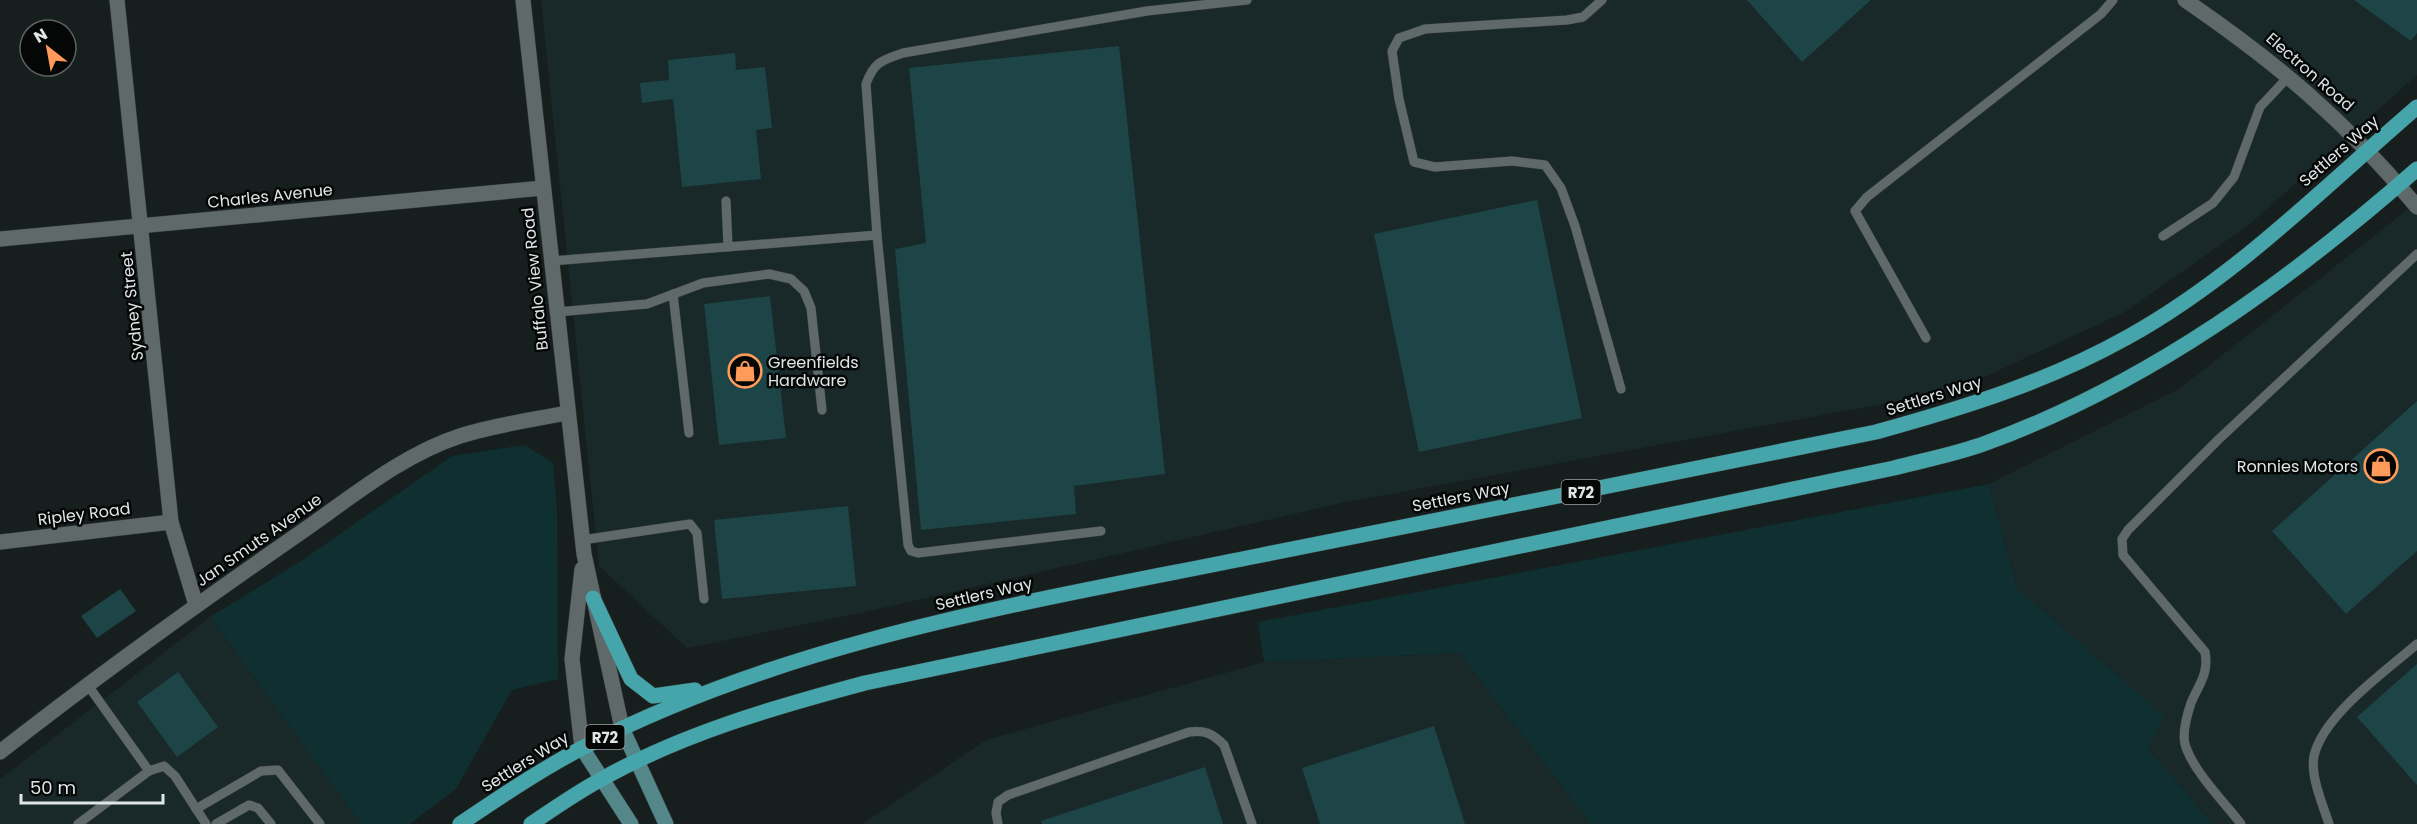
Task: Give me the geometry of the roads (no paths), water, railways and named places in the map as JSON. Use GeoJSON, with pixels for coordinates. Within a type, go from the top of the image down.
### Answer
{"type":"FeatureCollection","features":[{"type":"Feature","properties":{"kind":"main road","name":"Settlers Way"},"geometry":{"type":"LineString","coordinates":[[460,824],[582,748],[622,728],[784,665],[851,644],[997,609],[1876,432],[1970,406],[2047,377],[2127,337],[2193,294],[2265,241],[2417,106]]}},
{"type":"Feature","properties":{"kind":"main road","name":"R72"},"geometry":{"type":"LineString","coordinates":[[531,824],[601,779],[692,738],[795,702],[865,683],[1882,471],[1984,444],[2065,412],[2149,369],[2223,322],[2417,169]]}},
{"type":"Feature","properties":{"kind":"main road"},"geometry":{"type":"LineString","coordinates":[[593,598],[631,679],[653,696],[680,694],[784,665]]}},
{"type":"Feature","properties":{"kind":"street","name":"Sydney Street"},"geometry":{"type":"LineString","coordinates":[[117,0],[171,522],[196,605]]}},
{"type":"Feature","properties":{"kind":"street","name":"Buffalo View Road"},"geometry":{"type":"LineString","coordinates":[[523,0],[583,547],[622,728]]}},
{"type":"Feature","properties":{"kind":"street","name":"Electron Road"},"geometry":{"type":"LineString","coordinates":[[2186,0],[2250,45],[2326,107],[2368,150],[2417,207]]}},
{"type":"Feature","properties":{"kind":"street","name":"Charles Avenue"},"geometry":{"type":"LineString","coordinates":[[0,239],[543,188]]}},
{"type":"Feature","properties":{"kind":"street","name":"Jan Smuts Avenue"},"geometry":{"type":"LineString","coordinates":[[0,752],[87,684],[196,605],[372,483],[417,455],[459,436],[567,413]]}},
{"type":"Feature","properties":{"kind":"street","name":"Ripley Road"},"geometry":{"type":"LineString","coordinates":[[0,542],[171,522]]}},
{"type":"Feature","properties":{"kind":"street","name":"Buffalo View Road"},"geometry":{"type":"LineString","coordinates":[[582,748],[572,659],[583,547]]}},
{"type":"Feature","properties":{"kind":"street"},"geometry":{"type":"LineString","coordinates":[[622,728],[666,824]]}},
{"type":"Feature","properties":{"kind":"street"},"geometry":{"type":"LineString","coordinates":[[582,748],[631,824]]}},
{"type":"Feature","properties":{"kind":"lane"},"geometry":{"type":"LineString","coordinates":[[1101,531],[918,553],[911,551],[908,545],[877,235],[866,84],[872,68],[885,59],[903,53],[1147,11],[1247,0]]}},
{"type":"Feature","properties":{"kind":"lane"},"geometry":{"type":"LineString","coordinates":[[1602,0],[1583,17],[1567,20],[1425,29],[1399,39],[1392,51],[1399,99],[1414,162],[1435,167],[1512,161],[1545,165],[1561,188],[1582,248],[1621,389]]}},
{"type":"Feature","properties":{"kind":"lane"},"geometry":{"type":"LineString","coordinates":[[1926,338],[1855,211],[1867,197],[2092,21],[2113,0]]}},
{"type":"Feature","properties":{"kind":"lane"},"geometry":{"type":"LineString","coordinates":[[2163,236],[2213,203],[2234,177],[2260,107],[2289,76]]}},
{"type":"Feature","properties":{"kind":"lane"},"geometry":{"type":"LineString","coordinates":[[726,201],[728,247]]}},
{"type":"Feature","properties":{"kind":"lane"},"geometry":{"type":"LineString","coordinates":[[551,261],[877,235]]}},
{"type":"Feature","properties":{"kind":"lane"},"geometry":{"type":"LineString","coordinates":[[2241,824],[2197,767],[2185,744],[2185,726],[2191,704],[2205,678],[2207,664],[2205,652],[2123,555],[2122,539],[2128,530],[2219,439],[2417,254]]}},
{"type":"Feature","properties":{"kind":"lane"},"geometry":{"type":"LineString","coordinates":[[556,312],[647,304],[703,283],[769,274],[791,279],[804,291],[811,308],[822,410]]}},
{"type":"Feature","properties":{"kind":"lane"},"geometry":{"type":"LineString","coordinates":[[673,294],[689,433]]}},
{"type":"Feature","properties":{"kind":"lane"},"geometry":{"type":"LineString","coordinates":[[583,547],[690,524],[697,533],[704,599]]}},
{"type":"Feature","properties":{"kind":"lane"},"geometry":{"type":"LineString","coordinates":[[2329,824],[2315,777],[2314,757],[2326,729],[2346,707],[2417,644]]}},
{"type":"Feature","properties":{"kind":"lane"},"geometry":{"type":"LineString","coordinates":[[87,684],[149,771]]}},
{"type":"Feature","properties":{"kind":"lane"},"geometry":{"type":"LineString","coordinates":[[998,824],[998,802],[1008,795],[1189,732],[1203,730],[1215,736],[1224,745],[1252,824]]}},
{"type":"Feature","properties":{"kind":"lane"},"geometry":{"type":"LineString","coordinates":[[78,824],[158,766],[170,770],[206,824]]}},
{"type":"Feature","properties":{"kind":"lane"},"geometry":{"type":"LineString","coordinates":[[196,809],[261,771],[278,770],[320,824]]}},
{"type":"Feature","properties":{"kind":"lane"},"geometry":{"type":"LineString","coordinates":[[216,824],[249,805],[258,808],[271,824]]}},
{"type":"Feature","properties":{"kind":"place","name":"Greenfields Hardware"},"geometry":{"type":"Point","coordinates":[745,371]}},
{"type":"Feature","properties":{"kind":"place","name":"Ronnies Motors"},"geometry":{"type":"Point","coordinates":[2381,466]}}]}
